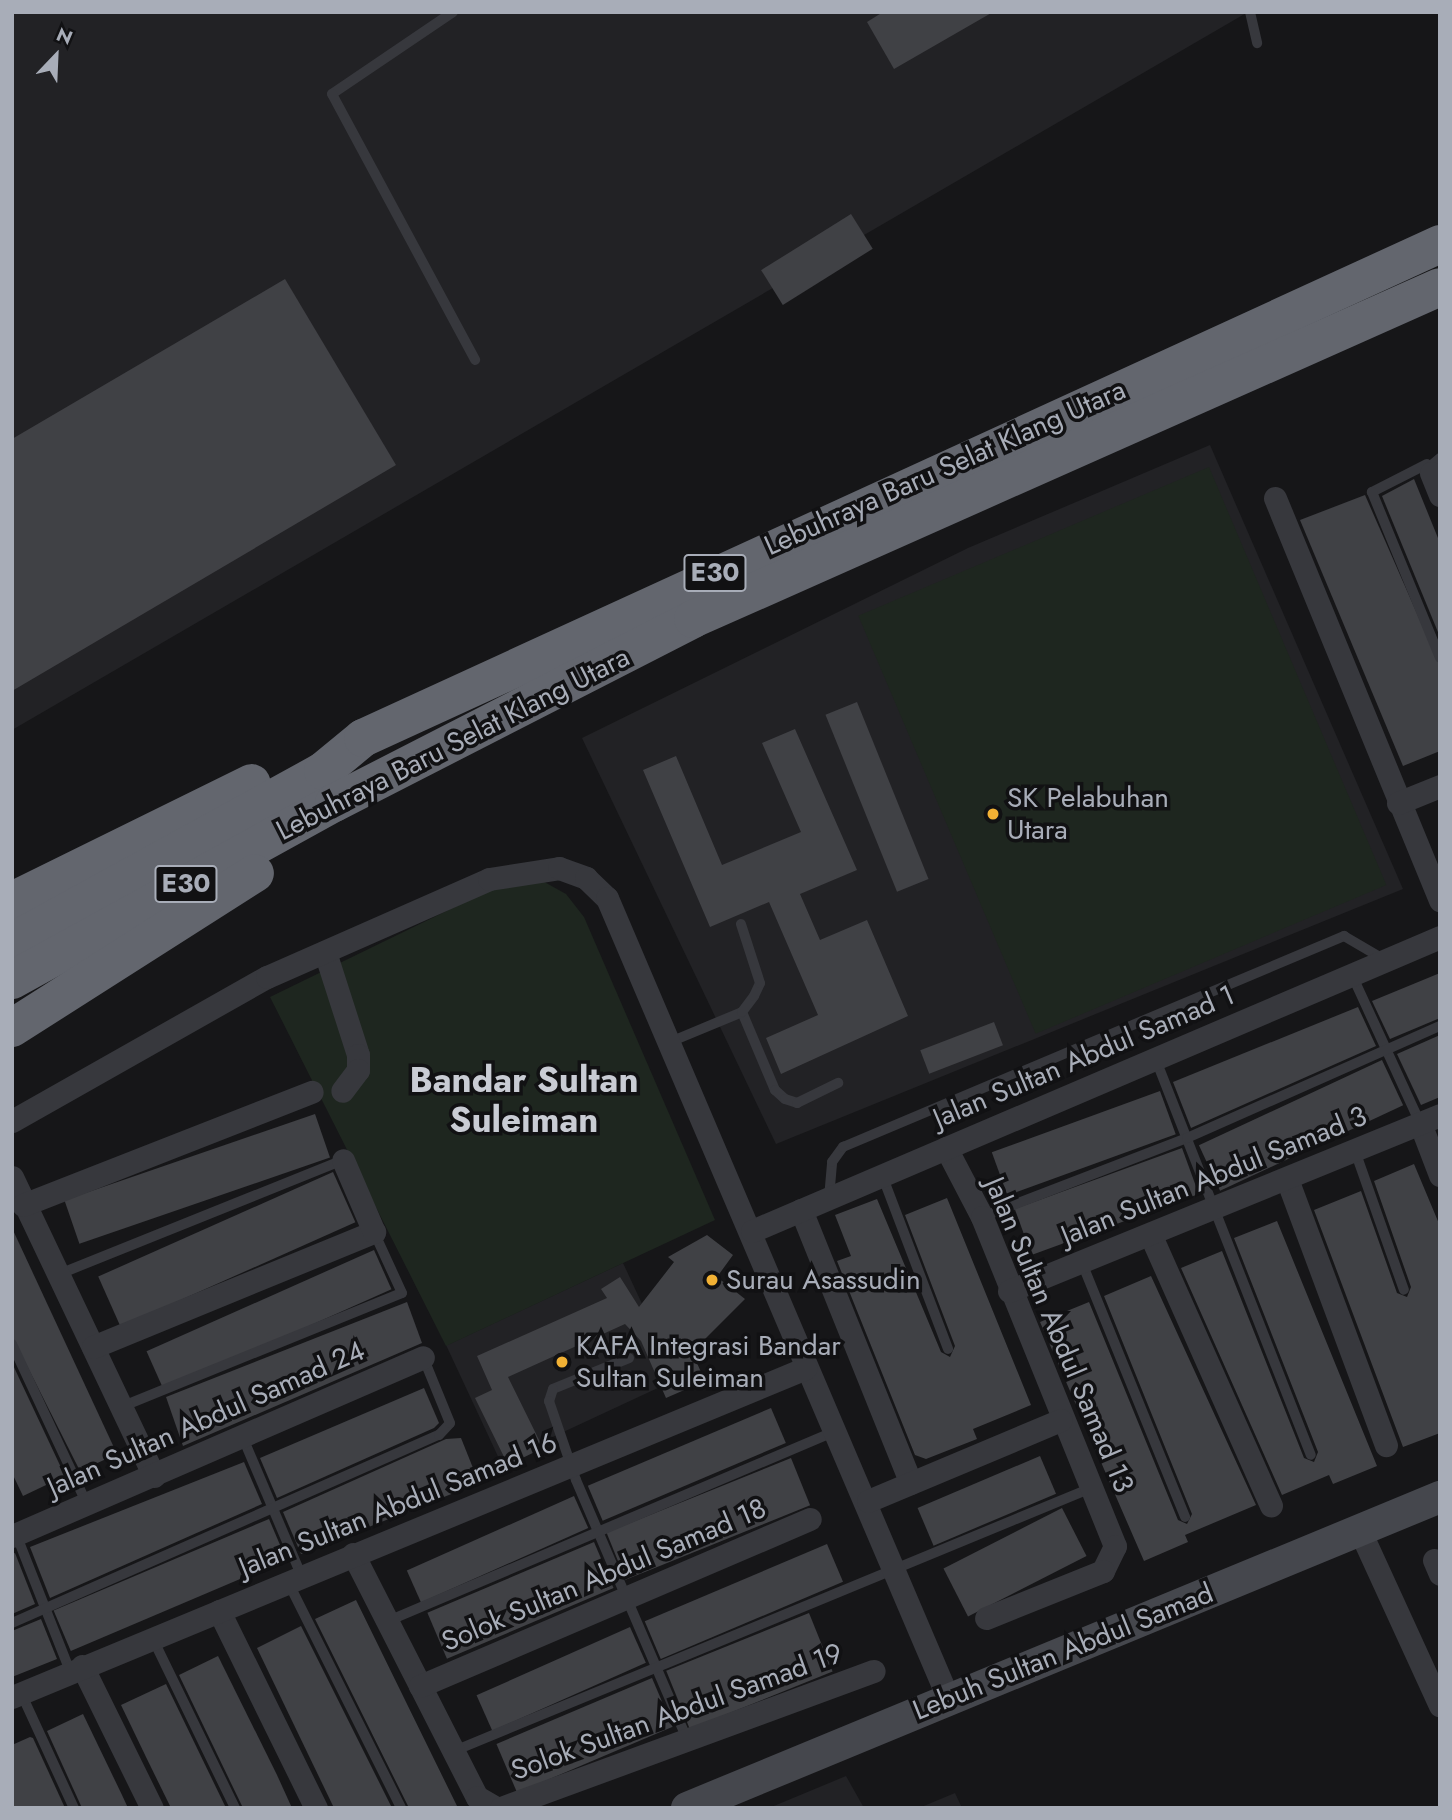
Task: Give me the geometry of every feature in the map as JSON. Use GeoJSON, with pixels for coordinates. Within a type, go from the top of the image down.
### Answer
{"type":"FeatureCollection","features":[{"type":"Feature","properties":{"kind":"highway","name":"Lebuhraya Baru Selat Klang Utara"},"geometry":{"type":"LineString","coordinates":[[12,942],[323,771],[363,738],[1440,244]]}},
{"type":"Feature","properties":{"kind":"highway","name":"Lebuhraya Baru Selat Klang Utara"},"geometry":{"type":"LineString","coordinates":[[12,981],[334,803],[363,793],[693,619],[1440,287]]}},
{"type":"Feature","properties":{"kind":"highway"},"geometry":{"type":"LineString","coordinates":[[12,901],[312,755],[363,738]]}},
{"type":"Feature","properties":{"kind":"highway"},"geometry":{"type":"LineString","coordinates":[[12,1028],[341,819],[363,793]]}},
{"type":"Feature","properties":{"kind":"street"},"geometry":{"type":"LineString","coordinates":[[1432,465],[1440,495]]}},
{"type":"Feature","properties":{"kind":"street"},"geometry":{"type":"LineString","coordinates":[[1275,498],[1440,900]]}},
{"type":"Feature","properties":{"kind":"street"},"geometry":{"type":"LineString","coordinates":[[1398,803],[1440,786]]}},
{"type":"Feature","properties":{"kind":"street"},"geometry":{"type":"LineString","coordinates":[[12,1122],[267,977],[489,879],[559,869],[586,878],[607,898],[752,1231],[806,1368],[868,1501],[948,1698]]}},
{"type":"Feature","properties":{"kind":"street","name":"Jalan Sultan Abdul Samad 1"},"geometry":{"type":"LineString","coordinates":[[752,1231],[1440,937]]}},
{"type":"Feature","properties":{"kind":"street"},"geometry":{"type":"LineString","coordinates":[[325,952],[358,1055],[358,1070],[342,1091]]}},
{"type":"Feature","properties":{"kind":"street"},"geometry":{"type":"LineString","coordinates":[[23,1205],[312,1092]]}},
{"type":"Feature","properties":{"kind":"street"},"geometry":{"type":"LineString","coordinates":[[1430,1119],[1440,1175]]}},
{"type":"Feature","properties":{"kind":"street","name":"Jalan Sultan Abdul Samad 3"},"geometry":{"type":"LineString","coordinates":[[1009,1290],[1151,1236],[1430,1119]]}},
{"type":"Feature","properties":{"kind":"street","name":"Jalan Sultan Abdul Samad 13"},"geometry":{"type":"LineString","coordinates":[[946,1148],[982,1217],[1061,1419],[1115,1546],[1103,1571],[986,1618]]}},
{"type":"Feature","properties":{"kind":"street"},"geometry":{"type":"LineString","coordinates":[[93,1347],[374,1232],[343,1160]]}},
{"type":"Feature","properties":{"kind":"street"},"geometry":{"type":"LineString","coordinates":[[12,1177],[154,1476]]}},
{"type":"Feature","properties":{"kind":"street"},"geometry":{"type":"LineString","coordinates":[[1287,1179],[1386,1445]]}},
{"type":"Feature","properties":{"kind":"street"},"geometry":{"type":"LineString","coordinates":[[801,1210],[912,1483]]}},
{"type":"Feature","properties":{"kind":"street"},"geometry":{"type":"LineString","coordinates":[[1151,1236],[1271,1505]]}},
{"type":"Feature","properties":{"kind":"street","name":"Jalan Sultan Abdul Samad 24"},"geometry":{"type":"LineString","coordinates":[[14,1532],[154,1476],[424,1357]]}},
{"type":"Feature","properties":{"kind":"street","name":"Jalan Sultan Abdul Samad 16"},"geometry":{"type":"LineString","coordinates":[[16,1695],[806,1368]]}},
{"type":"Feature","properties":{"kind":"street"},"geometry":{"type":"LineString","coordinates":[[868,1501],[1061,1419]]}},
{"type":"Feature","properties":{"kind":"street","name":"Lebuh Sultan Abdul Samad"},"geometry":{"type":"LineString","coordinates":[[689,1807],[723,1801],[948,1698],[1440,1497]]}},
{"type":"Feature","properties":{"kind":"street","name":"Solok Sultan Abdul Samad 18"},"geometry":{"type":"LineString","coordinates":[[420,1686],[810,1519]]}},
{"type":"Feature","properties":{"kind":"street"},"geometry":{"type":"LineString","coordinates":[[1360,1531],[1440,1706]]}},
{"type":"Feature","properties":{"kind":"street"},"geometry":{"type":"LineString","coordinates":[[353,1554],[454,1751],[495,1807]]}},
{"type":"Feature","properties":{"kind":"street"},"geometry":{"type":"LineString","coordinates":[[219,1611],[316,1808]]}},
{"type":"Feature","properties":{"kind":"street"},"geometry":{"type":"LineString","coordinates":[[76,1669],[152,1808]]}},
{"type":"Feature","properties":{"kind":"street","name":"Solok Sultan Abdul Samad 19"},"geometry":{"type":"LineString","coordinates":[[495,1807],[874,1671]]}},
{"type":"Feature","properties":{"kind":"lane"},"geometry":{"type":"LineString","coordinates":[[453,12],[332,94],[475,360]]}},
{"type":"Feature","properties":{"kind":"lane"},"geometry":{"type":"LineString","coordinates":[[1250,12],[1257,43]]}},
{"type":"Feature","properties":{"kind":"lane"},"geometry":{"type":"LineString","coordinates":[[1432,465],[1372,492],[1440,658]]}},
{"type":"Feature","properties":{"kind":"lane"},"geometry":{"type":"LineString","coordinates":[[670,1042],[742,1012],[760,982],[741,924]]}},
{"type":"Feature","properties":{"kind":"lane"},"geometry":{"type":"LineString","coordinates":[[828,1198],[832,1162],[843,1147],[1344,936],[1385,960]]}},
{"type":"Feature","properties":{"kind":"lane"},"geometry":{"type":"LineString","coordinates":[[1352,975],[1384,1049],[1430,1119]]}},
{"type":"Feature","properties":{"kind":"lane"},"geometry":{"type":"LineString","coordinates":[[742,1012],[775,1090],[785,1099],[797,1103],[838,1083]]}},
{"type":"Feature","properties":{"kind":"lane"},"geometry":{"type":"LineString","coordinates":[[982,1217],[1187,1138],[1440,1026]]}},
{"type":"Feature","properties":{"kind":"lane"},"geometry":{"type":"LineString","coordinates":[[1156,1060],[1217,1208],[1311,1455]]}},
{"type":"Feature","properties":{"kind":"lane"},"geometry":{"type":"LineString","coordinates":[[1355,1151],[1404,1290]]}},
{"type":"Feature","properties":{"kind":"lane"},"geometry":{"type":"LineString","coordinates":[[57,1275],[343,1160]]}},
{"type":"Feature","properties":{"kind":"lane"},"geometry":{"type":"LineString","coordinates":[[882,1175],[948,1349]]}},
{"type":"Feature","properties":{"kind":"lane"},"geometry":{"type":"LineString","coordinates":[[121,1407],[402,1293],[374,1232]]}},
{"type":"Feature","properties":{"kind":"lane"},"geometry":{"type":"LineString","coordinates":[[1082,1262],[1185,1517]]}},
{"type":"Feature","properties":{"kind":"lane"},"geometry":{"type":"LineString","coordinates":[[12,1343],[87,1504]]}},
{"type":"Feature","properties":{"kind":"lane"},"geometry":{"type":"LineString","coordinates":[[12,1623],[274,1509],[446,1429],[450,1423],[424,1357]]}},
{"type":"Feature","properties":{"kind":"lane"},"geometry":{"type":"LineString","coordinates":[[629,1358],[550,1394],[571,1465],[687,1739]]}},
{"type":"Feature","properties":{"kind":"lane"},"geometry":{"type":"LineString","coordinates":[[387,1621],[835,1431]]}},
{"type":"Feature","properties":{"kind":"lane"},"geometry":{"type":"LineString","coordinates":[[243,1438],[274,1509],[295,1580],[401,1808]]}},
{"type":"Feature","properties":{"kind":"lane"},"geometry":{"type":"LineString","coordinates":[[454,1751],[658,1670],[895,1568],[1091,1488]]}},
{"type":"Feature","properties":{"kind":"lane"},"geometry":{"type":"LineString","coordinates":[[14,1532],[46,1609],[76,1669]]}},
{"type":"Feature","properties":{"kind":"lane"},"geometry":{"type":"LineString","coordinates":[[152,1637],[235,1808]]}},
{"type":"Feature","properties":{"kind":"lane"},"geometry":{"type":"LineString","coordinates":[[16,1695],[74,1808]]}},
{"type":"Feature","properties":{"kind":"shaded area"},"geometry":{"type":"Polygon","coordinates":[[[12,12],[1248,12],[12,730],[12,12]]]}},
{"type":"Feature","properties":{"kind":"shaded area","name":"SK Pelabuhan Utara"},"geometry":{"type":"Polygon","coordinates":[[[1210,445],[1403,889],[776,1144],[582,738],[968,548],[1210,445]]]}},
{"type":"Feature","properties":{"kind":"shaded area"},"geometry":{"type":"Polygon","coordinates":[[[1209,467],[1386,885],[1036,1034],[858,616],[1209,467]]]}},
{"type":"Feature","properties":{"kind":"shaded area"},"geometry":{"type":"Polygon","coordinates":[[[539,879],[566,894],[584,917],[715,1220],[446,1346],[270,997],[504,883],[539,879]]]}},
{"type":"Feature","properties":{"kind":"shaded area","name":"KAFA Integrasi Bandar Sultan Suleiman"},"geometry":{"type":"Polygon","coordinates":[[[623,1263],[677,1379],[500,1461],[446,1345],[623,1263]]]}},
{"type":"Feature","properties":{"kind":"shaded area"},"geometry":{"type":"Polygon","coordinates":[[[846,1776],[864,1808],[769,1808],[846,1776]]]}},
{"type":"Feature","properties":{"kind":"shaded area"},"geometry":{"type":"Polygon","coordinates":[[[955,1793],[962,1808],[919,1808],[955,1793]]]}},
{"type":"Feature","properties":{"kind":"building"},"geometry":{"type":"Polygon","coordinates":[[[883,12],[993,12],[894,69],[867,22],[883,12]]]}},
{"type":"Feature","properties":{"kind":"building"},"geometry":{"type":"Polygon","coordinates":[[[851,214],[873,249],[783,305],[761,270],[851,214]]]}},
{"type":"Feature","properties":{"kind":"building"},"geometry":{"type":"Polygon","coordinates":[[[285,279],[396,465],[12,691],[12,439],[285,279]]]}},
{"type":"Feature","properties":{"kind":"building"},"geometry":{"type":"Polygon","coordinates":[[[1414,479],[1440,543],[1440,637],[1382,496],[1414,479]]]}},
{"type":"Feature","properties":{"kind":"building"},"geometry":{"type":"Polygon","coordinates":[[[1365,495],[1440,666],[1440,751],[1403,766],[1300,520],[1365,495]]]}},
{"type":"Feature","properties":{"kind":"building"},"geometry":{"type":"Polygon","coordinates":[[[857,702],[929,879],[897,892],[825,715],[857,702]]]}},
{"type":"Feature","properties":{"kind":"building"},"geometry":{"type":"Polygon","coordinates":[[[795,729],[857,870],[800,894],[820,940],[867,920],[908,1016],[781,1074],[766,1038],[818,1015],[769,902],[710,927],[643,770],[676,756],[722,865],[801,832],[762,743],[795,729]]]}},
{"type":"Feature","properties":{"kind":"building"},"geometry":{"type":"Polygon","coordinates":[[[1440,973],[1440,1018],[1390,1039],[1372,1001],[1440,973]]]}},
{"type":"Feature","properties":{"kind":"building"},"geometry":{"type":"Polygon","coordinates":[[[1358,1007],[1376,1046],[1191,1128],[1173,1082],[1358,1007]]]}},
{"type":"Feature","properties":{"kind":"building"},"geometry":{"type":"Polygon","coordinates":[[[994,1022],[1003,1045],[929,1074],[920,1050],[994,1022]]]}},
{"type":"Feature","properties":{"kind":"building"},"geometry":{"type":"Polygon","coordinates":[[[1440,1035],[1440,1097],[1421,1105],[1397,1054],[1440,1035]]]}},
{"type":"Feature","properties":{"kind":"building"},"geometry":{"type":"Polygon","coordinates":[[[1382,1060],[1403,1105],[1220,1191],[1199,1145],[1382,1060]]]}},
{"type":"Feature","properties":{"kind":"building"},"geometry":{"type":"Polygon","coordinates":[[[1160,1091],[1176,1134],[1008,1195],[992,1152],[1160,1091]]]}},
{"type":"Feature","properties":{"kind":"building"},"geometry":{"type":"Polygon","coordinates":[[[315,1114],[330,1157],[79,1244],[64,1200],[315,1114]]]}},
{"type":"Feature","properties":{"kind":"building"},"geometry":{"type":"Polygon","coordinates":[[[1182,1148],[1199,1194],[1031,1255],[1015,1209],[1182,1148]]]}},
{"type":"Feature","properties":{"kind":"building"},"geometry":{"type":"Polygon","coordinates":[[[1414,1164],[1440,1226],[1440,1433],[1403,1447],[1314,1210],[1361,1191],[1397,1293],[1407,1297],[1411,1287],[1374,1181],[1414,1164]]]}},
{"type":"Feature","properties":{"kind":"building"},"geometry":{"type":"Polygon","coordinates":[[[333,1172],[355,1222],[121,1327],[98,1277],[333,1172]]]}},
{"type":"Feature","properties":{"kind":"building"},"geometry":{"type":"Polygon","coordinates":[[[947,1198],[1031,1405],[973,1429],[977,1439],[926,1459],[915,1455],[837,1261],[851,1256],[835,1215],[877,1199],[941,1352],[950,1357],[955,1346],[905,1215],[947,1198]]]}},
{"type":"Feature","properties":{"kind":"building"},"geometry":{"type":"Polygon","coordinates":[[[1277,1221],[1377,1466],[1333,1484],[1329,1475],[1282,1495],[1181,1268],[1222,1251],[1304,1458],[1314,1462],[1318,1452],[1234,1238],[1277,1221]]]}},
{"type":"Feature","properties":{"kind":"building"},"geometry":{"type":"Polygon","coordinates":[[[12,1228],[117,1454],[80,1471],[12,1336],[12,1228]]]}},
{"type":"Feature","properties":{"kind":"building"},"geometry":{"type":"Polygon","coordinates":[[[707,1235],[733,1255],[717,1277],[745,1299],[692,1352],[705,1381],[666,1398],[641,1341],[625,1324],[508,1377],[543,1448],[508,1465],[475,1398],[492,1390],[477,1356],[607,1298],[601,1289],[620,1277],[639,1307],[674,1262],[668,1257],[707,1235]]]}},
{"type":"Feature","properties":{"kind":"building"},"geometry":{"type":"Polygon","coordinates":[[[374,1250],[391,1289],[164,1391],[147,1351],[374,1250]]]}},
{"type":"Feature","properties":{"kind":"building"},"geometry":{"type":"Polygon","coordinates":[[[1151,1276],[1256,1505],[1185,1535],[1188,1542],[1144,1561],[1040,1322],[1089,1302],[1178,1520],[1187,1524],[1192,1514],[1104,1296],[1151,1276]]]}},
{"type":"Feature","properties":{"kind":"building"},"geometry":{"type":"Polygon","coordinates":[[[407,1302],[422,1343],[183,1446],[166,1397],[407,1302]]]}},
{"type":"Feature","properties":{"kind":"building"},"geometry":{"type":"Polygon","coordinates":[[[12,1363],[65,1476],[23,1496],[12,1473],[12,1363]]]}},
{"type":"Feature","properties":{"kind":"building"},"geometry":{"type":"Polygon","coordinates":[[[424,1388],[439,1423],[434,1428],[277,1498],[260,1458],[424,1388]]]}},
{"type":"Feature","properties":{"kind":"building"},"geometry":{"type":"Polygon","coordinates":[[[771,1408],[786,1443],[603,1521],[588,1486],[771,1408]]]}},
{"type":"Feature","properties":{"kind":"building"},"geometry":{"type":"Polygon","coordinates":[[[461,1438],[479,1483],[301,1554],[283,1512],[446,1439],[461,1438]]]}},
{"type":"Feature","properties":{"kind":"building"},"geometry":{"type":"Polygon","coordinates":[[[1040,1456],[1056,1494],[934,1546],[918,1508],[1040,1456]]]}},
{"type":"Feature","properties":{"kind":"building"},"geometry":{"type":"Polygon","coordinates":[[[791,1458],[810,1505],[626,1580],[606,1533],[791,1458]]]}},
{"type":"Feature","properties":{"kind":"building"},"geometry":{"type":"Polygon","coordinates":[[[244,1462],[262,1504],[50,1598],[30,1547],[244,1462]]]}},
{"type":"Feature","properties":{"kind":"building"},"geometry":{"type":"Polygon","coordinates":[[[574,1496],[588,1528],[421,1602],[407,1570],[574,1496]]]}},
{"type":"Feature","properties":{"kind":"building"},"geometry":{"type":"Polygon","coordinates":[[[1062,1508],[1087,1556],[968,1616],[943,1568],[1062,1508]]]}},
{"type":"Feature","properties":{"kind":"building"},"geometry":{"type":"Polygon","coordinates":[[[269,1519],[286,1560],[71,1651],[54,1610],[269,1519]]]}},
{"type":"Feature","properties":{"kind":"building"},"geometry":{"type":"Polygon","coordinates":[[[594,1542],[614,1588],[447,1659],[427,1613],[594,1542]]]}},
{"type":"Feature","properties":{"kind":"building"},"geometry":{"type":"Polygon","coordinates":[[[827,1544],[843,1582],[661,1659],[645,1621],[827,1544]]]}},
{"type":"Feature","properties":{"kind":"building"},"geometry":{"type":"Polygon","coordinates":[[[15,1553],[35,1604],[12,1614],[12,1554],[15,1553]]]}},
{"type":"Feature","properties":{"kind":"building"},"geometry":{"type":"Polygon","coordinates":[[[356,1600],[458,1808],[409,1808],[315,1619],[356,1600]]]}},
{"type":"Feature","properties":{"kind":"building"},"geometry":{"type":"Polygon","coordinates":[[[809,1613],[833,1671],[690,1729],[666,1671],[809,1613]]]}},
{"type":"Feature","properties":{"kind":"building"},"geometry":{"type":"Polygon","coordinates":[[[41,1619],[57,1659],[12,1677],[12,1631],[41,1619]]]}},
{"type":"Feature","properties":{"kind":"building"},"geometry":{"type":"Polygon","coordinates":[[[301,1626],[392,1808],[334,1808],[257,1648],[301,1626]]]}},
{"type":"Feature","properties":{"kind":"building"},"geometry":{"type":"Polygon","coordinates":[[[630,1627],[646,1663],[492,1731],[477,1695],[630,1627]]]}},
{"type":"Feature","properties":{"kind":"building"},"geometry":{"type":"Polygon","coordinates":[[[218,1656],[292,1808],[243,1808],[179,1675],[218,1656]]]}},
{"type":"Feature","properties":{"kind":"building"},"geometry":{"type":"Polygon","coordinates":[[[652,1678],[673,1727],[517,1793],[496,1744],[652,1678]]]}},
{"type":"Feature","properties":{"kind":"building"},"geometry":{"type":"Polygon","coordinates":[[[166,1684],[226,1808],[171,1808],[146,1757],[121,1705],[166,1684]]]}},
{"type":"Feature","properties":{"kind":"building"},"geometry":{"type":"Polygon","coordinates":[[[83,1714],[128,1808],[82,1808],[47,1731],[83,1714]]]}},
{"type":"Feature","properties":{"kind":"building"},"geometry":{"type":"Polygon","coordinates":[[[33,1738],[65,1808],[12,1808],[12,1745],[33,1738]]]}},
{"type":"Feature","properties":{"kind":"place","name":"SK Pelabuhan Utara"},"geometry":{"type":"Point","coordinates":[993,814]}},
{"type":"Feature","properties":{"kind":"place","name":"Surau Asassudin"},"geometry":{"type":"Point","coordinates":[712,1280]}},
{"type":"Feature","properties":{"kind":"place","name":"KAFA Integrasi Bandar Sultan Suleiman"},"geometry":{"type":"Point","coordinates":[562,1362]}},
{"type":"Feature","properties":{"kind":"district","name":"Bandar Sultan Suleiman"},"geometry":{"type":"Point","coordinates":[524,1100]}}]}
